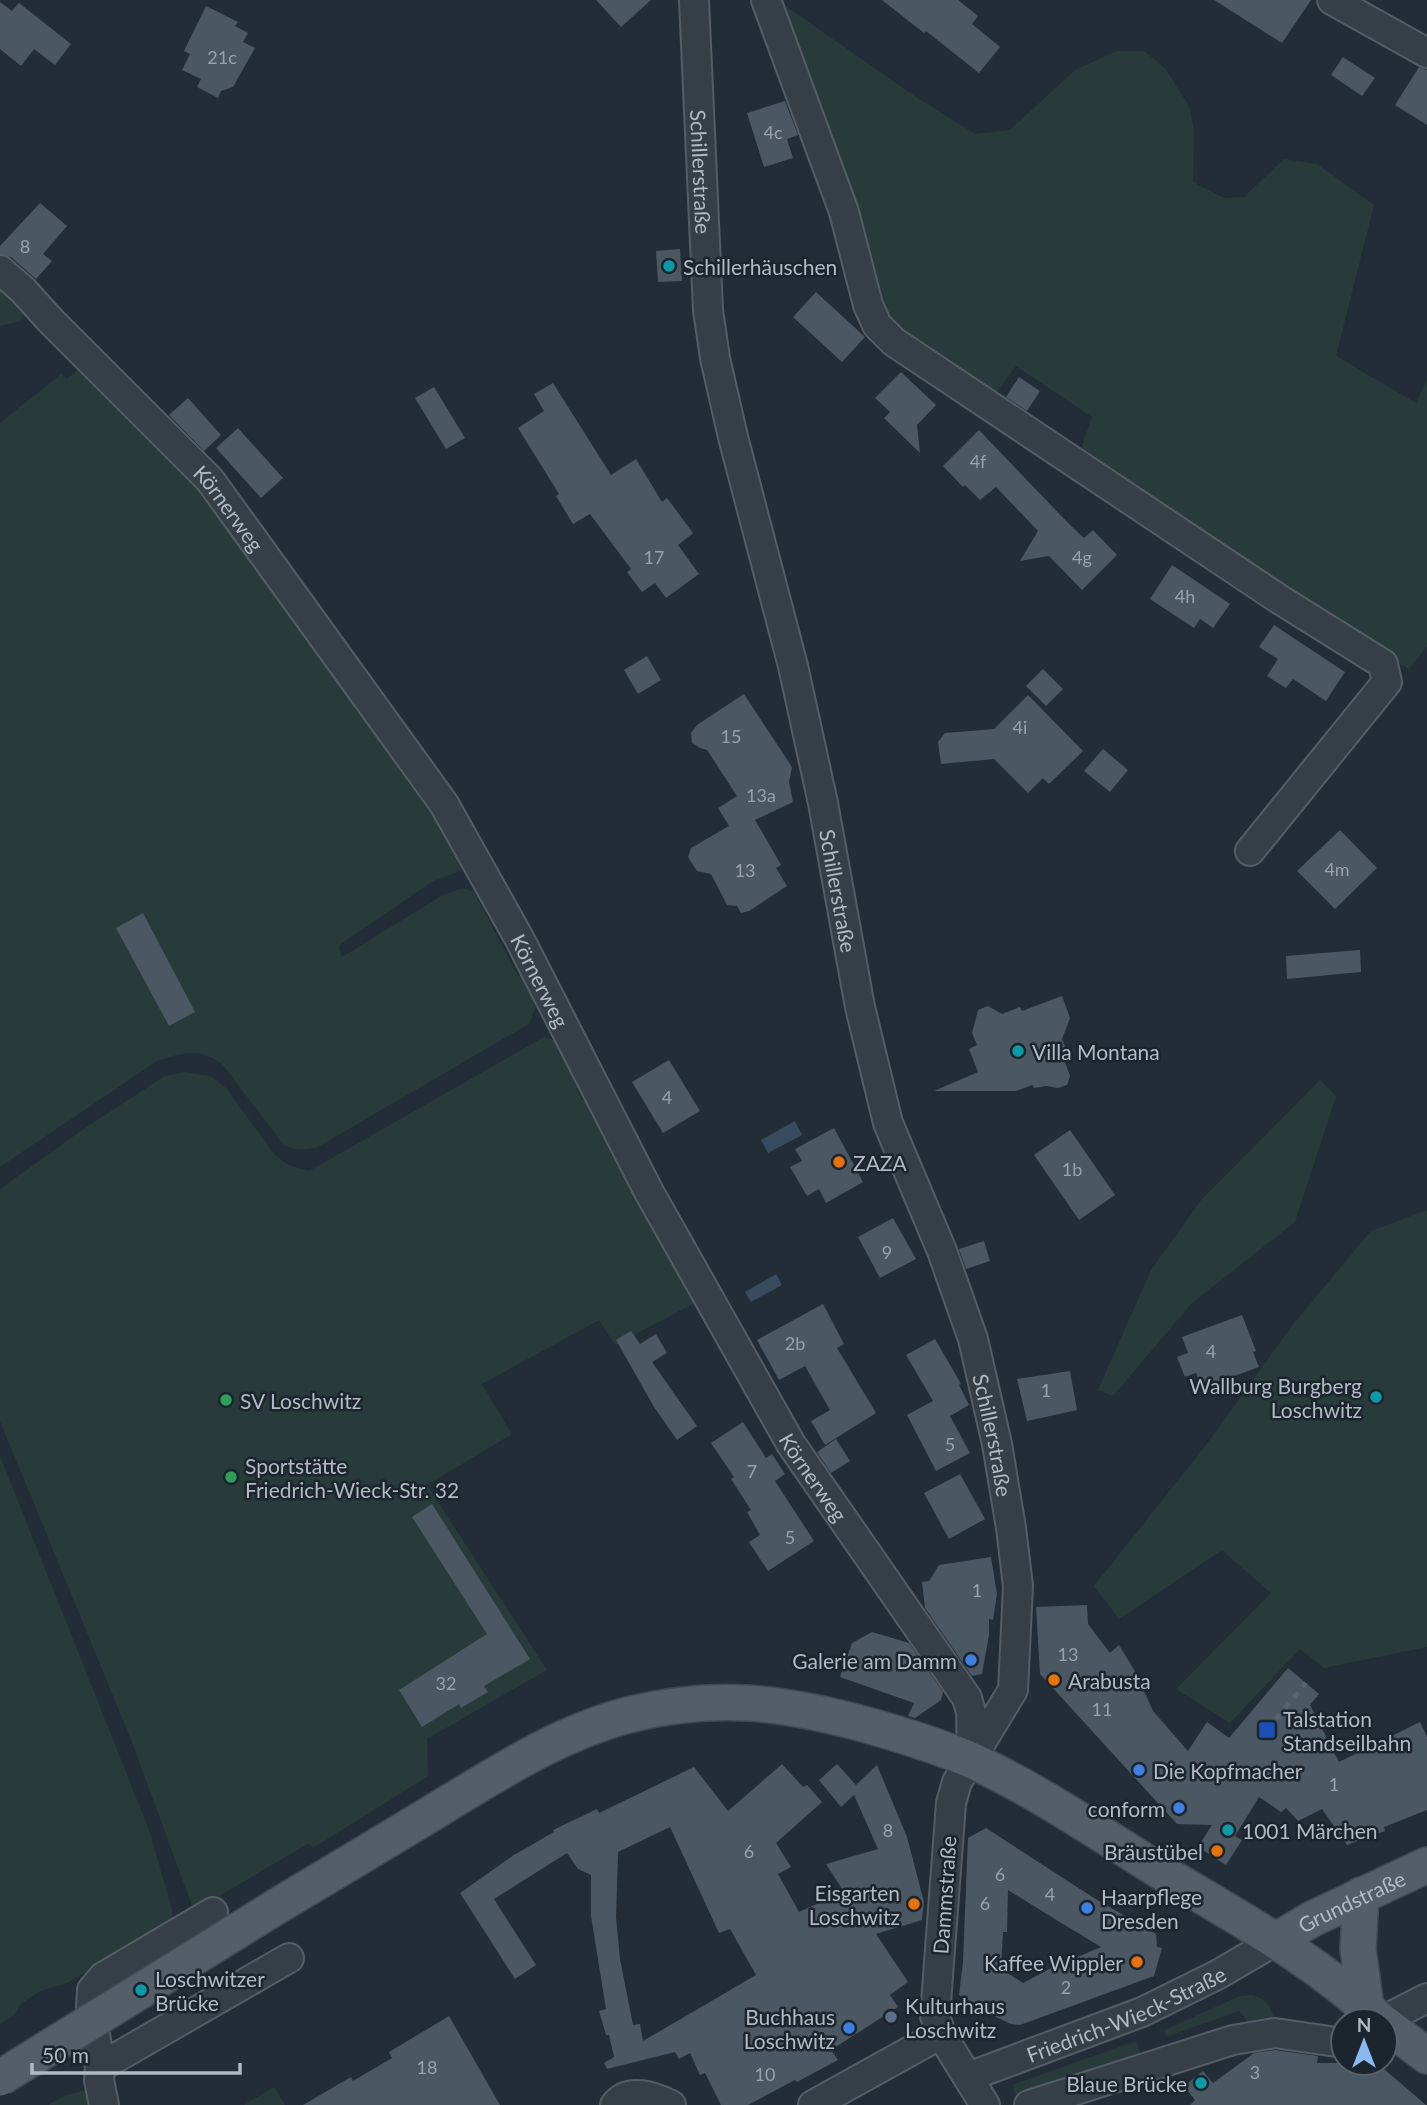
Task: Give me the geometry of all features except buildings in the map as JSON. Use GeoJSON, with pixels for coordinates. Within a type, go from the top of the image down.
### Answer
{"type":"FeatureCollection","features":[{"type":"Feature","properties":{"kind":"main road"},"geometry":{"type":"LineString","coordinates":[[0,2078],[279,1905],[548,1746],[596,1725],[654,1709],[714,1702],[797,1707],[897,1734],[972,1760],[1031,1791],[1277,1940],[1317,1967],[1365,2007]]}},
{"type":"Feature","properties":{"kind":"main road","name":"Grundstraße"},"geometry":{"type":"LineString","coordinates":[[1277,1940],[1312,1919],[1427,1865]]}},
{"type":"Feature","properties":{"kind":"main road"},"geometry":{"type":"LineString","coordinates":[[1361,1895],[1358,1949],[1375,2007]]}},
{"type":"Feature","properties":{"kind":"main road"},"geometry":{"type":"LineString","coordinates":[[1399,2034],[1427,2056]]}},
{"type":"Feature","properties":{"kind":"street","name":"Schillerstraße"},"geometry":{"type":"LineString","coordinates":[[694,0],[708,310],[715,358],[793,666],[823,803],[860,1007],[888,1123],[942,1251],[973,1339],[998,1452],[1011,1528],[1018,1586],[1013,1690],[972,1760]]}},
{"type":"Feature","properties":{"kind":"street"},"geometry":{"type":"LineString","coordinates":[[766,0],[844,212],[867,304],[877,324],[905,350],[1279,599],[1383,664],[1387,682],[1250,851]]}},
{"type":"Feature","properties":{"kind":"street"},"geometry":{"type":"LineString","coordinates":[[1332,0],[1427,54]]}},
{"type":"Feature","properties":{"kind":"street","name":"Körnerweg"},"geometry":{"type":"LineString","coordinates":[[0,270],[23,290],[210,480],[444,804],[519,938],[649,1192],[791,1444],[964,1693],[971,1712],[972,1760]]}},
{"type":"Feature","properties":{"kind":"street","name":"Dammstraße"},"geometry":{"type":"LineString","coordinates":[[940,2034],[935,2016],[951,1803],[957,1782],[972,1760]]}},
{"type":"Feature","properties":{"kind":"street"},"geometry":{"type":"LineString","coordinates":[[174,1936],[179,1906]]}},
{"type":"Feature","properties":{"kind":"street"},"geometry":{"type":"LineString","coordinates":[[104,2105],[91,2007],[92,1990],[103,1977],[213,1912]]}},
{"type":"Feature","properties":{"kind":"street","name":"Friedrich-Wieck-Straße"},"geometry":{"type":"LineString","coordinates":[[968,2077],[1142,2012],[1217,1975],[1277,1940]]}},
{"type":"Feature","properties":{"kind":"street"},"geometry":{"type":"LineString","coordinates":[[100,2067],[289,1958]]}},
{"type":"Feature","properties":{"kind":"street"},"geometry":{"type":"LineString","coordinates":[[1399,2009],[1427,1998]]}},
{"type":"Feature","properties":{"kind":"street"},"geometry":{"type":"LineString","coordinates":[[1029,2105],[1233,2040],[1275,2033],[1329,2041]]}},
{"type":"Feature","properties":{"kind":"street"},"geometry":{"type":"LineString","coordinates":[[813,2105],[940,2034],[985,2105]]}},
{"type":"Feature","properties":{"kind":"street"},"geometry":{"type":"LineString","coordinates":[[615,2105],[628,2096],[639,2095],[653,2097],[671,2105]]}},
{"type":"Feature","properties":{"kind":"green space"},"geometry":{"type":"Polygon","coordinates":[[[777,0],[916,97],[975,134],[1010,130],[1075,70],[1117,51],[1144,51],[1165,68],[1189,106],[1194,130],[1193,182],[1224,198],[1244,197],[1284,159],[1317,164],[1374,205],[1336,356],[1416,403],[1427,380],[1427,646],[1409,669],[1281,590],[1080,452],[1092,417],[1016,366],[994,396],[900,334],[887,319],[777,0]]]}},
{"type":"Feature","properties":{"kind":"green space"},"geometry":{"type":"Polygon","coordinates":[[[0,288],[24,313],[21,321],[0,326],[0,288]]]}},
{"type":"Feature","properties":{"kind":"green space"},"geometry":{"type":"Polygon","coordinates":[[[79,368],[128,421],[136,416],[206,491],[437,813],[460,855],[461,871],[433,881],[338,946],[342,957],[443,895],[462,888],[474,892],[518,976],[531,976],[540,996],[529,1024],[316,1148],[298,1150],[284,1145],[222,1064],[205,1055],[190,1053],[157,1061],[0,1167],[0,423],[61,374],[67,379],[79,368]]]}},
{"type":"Feature","properties":{"kind":"green space","name":"Sportstätte Friedrich-Wieck-Str. 32"},"geometry":{"type":"Polygon","coordinates":[[[544,1037],[559,1042],[582,1076],[576,1089],[582,1100],[598,1106],[700,1300],[615,1345],[599,1320],[482,1384],[512,1434],[427,1485],[547,1670],[427,1739],[428,1776],[313,1848],[309,1843],[194,1911],[132,1742],[0,1421],[0,1189],[85,1128],[165,1076],[186,1072],[212,1077],[226,1088],[275,1155],[288,1165],[309,1171],[544,1037]]]}},
{"type":"Feature","properties":{"kind":"green space"},"geometry":{"type":"Polygon","coordinates":[[[1320,1080],[1336,1096],[1295,1222],[1192,1303],[1113,1396],[1098,1390],[1151,1270],[1202,1199],[1320,1080]]]}},
{"type":"Feature","properties":{"kind":"green space"},"geometry":{"type":"Polygon","coordinates":[[[1427,1210],[1427,1647],[1324,1668],[1300,1649],[1230,1723],[1176,1689],[1271,1593],[1222,1550],[1119,1619],[1094,1586],[1206,1445],[1291,1327],[1371,1231],[1427,1210]]]}},
{"type":"Feature","properties":{"kind":"green space"},"geometry":{"type":"Polygon","coordinates":[[[0,1456],[149,1830],[172,1909],[172,1921],[67,1983],[40,1991],[0,2024],[0,1456]]]}},
{"type":"Feature","properties":{"kind":"green space"},"geometry":{"type":"Polygon","coordinates":[[[1252,1995],[1267,2003],[1274,2018],[1248,2022],[1239,2011],[1166,2037],[1164,2030],[1240,1996],[1252,1995]]]}},
{"type":"Feature","properties":{"kind":"green space"},"geometry":{"type":"Polygon","coordinates":[[[1136,2041],[1142,2057],[1017,2098],[1012,2085],[1136,2041]]]}},
{"type":"Feature","properties":{"kind":"green space"},"geometry":{"type":"Polygon","coordinates":[[[274,2087],[285,2105],[244,2105],[274,2087]]]}},
{"type":"Feature","properties":{"kind":"green space"},"geometry":{"type":"Polygon","coordinates":[[[85,2090],[94,2105],[48,2105],[64,2096],[85,2090]]]}},
{"type":"Feature","properties":{"kind":"water"},"geometry":{"type":"Polygon","coordinates":[[[795,1121],[802,1135],[768,1153],[761,1140],[795,1121]]]}},
{"type":"Feature","properties":{"kind":"water"},"geometry":{"type":"Polygon","coordinates":[[[776,1274],[782,1285],[751,1302],[745,1292],[776,1274]]]}},
{"type":"Feature","properties":{"kind":"pier"},"geometry":{"type":"Polygon","coordinates":[[[5,2027],[41,2098],[30,2105],[0,2105],[0,2031],[5,2027]]]}},
{"type":"Feature","properties":{"kind":"railway"},"geometry":{"type":"LineString","coordinates":[[1267,1730],[1306,1683]]}},
{"type":"Feature","properties":{"kind":"place","name":"Schillerhäuschen"},"geometry":{"type":"Point","coordinates":[669,266]}},
{"type":"Feature","properties":{"kind":"place","name":"Villa Montana"},"geometry":{"type":"Point","coordinates":[1018,1051]}},
{"type":"Feature","properties":{"kind":"place","name":"ZAZA"},"geometry":{"type":"Point","coordinates":[839,1162]}},
{"type":"Feature","properties":{"kind":"place","name":"Wallburg Burgberg Loschwitz"},"geometry":{"type":"Point","coordinates":[1376,1397]}},
{"type":"Feature","properties":{"kind":"place","name":"SV Loschwitz"},"geometry":{"type":"Point","coordinates":[226,1400]}},
{"type":"Feature","properties":{"kind":"place","name":"Sportstätte Friedrich-Wieck-Str. 32"},"geometry":{"type":"Point","coordinates":[231,1477]}},
{"type":"Feature","properties":{"kind":"place","name":"Galerie am Damm"},"geometry":{"type":"Point","coordinates":[971,1660]}},
{"type":"Feature","properties":{"kind":"place","name":"Arabusta"},"geometry":{"type":"Point","coordinates":[1054,1680]}},
{"type":"Feature","properties":{"kind":"place","name":"Talstation Standseilbahn"},"geometry":{"type":"Point","coordinates":[1267,1730]}},
{"type":"Feature","properties":{"kind":"place","name":"Die Kopfmacher"},"geometry":{"type":"Point","coordinates":[1139,1770]}},
{"type":"Feature","properties":{"kind":"place","name":"conform"},"geometry":{"type":"Point","coordinates":[1179,1808]}},
{"type":"Feature","properties":{"kind":"place","name":"1001 Märchen"},"geometry":{"type":"Point","coordinates":[1228,1830]}},
{"type":"Feature","properties":{"kind":"place","name":"Bräustübel"},"geometry":{"type":"Point","coordinates":[1217,1851]}},
{"type":"Feature","properties":{"kind":"place","name":"Eisgarten Loschwitz"},"geometry":{"type":"Point","coordinates":[914,1904]}},
{"type":"Feature","properties":{"kind":"place","name":"Haarpflege Dresden"},"geometry":{"type":"Point","coordinates":[1087,1908]}},
{"type":"Feature","properties":{"kind":"place","name":"Kaffee Wippler"},"geometry":{"type":"Point","coordinates":[1137,1962]}},
{"type":"Feature","properties":{"kind":"place","name":"Loschwitzer Brücke"},"geometry":{"type":"Point","coordinates":[141,1990]}},
{"type":"Feature","properties":{"kind":"place","name":"Kulturhaus Loschwitz"},"geometry":{"type":"Point","coordinates":[891,2017]}},
{"type":"Feature","properties":{"kind":"place","name":"Buchhaus Loschwitz"},"geometry":{"type":"Point","coordinates":[849,2028]}},
{"type":"Feature","properties":{"kind":"place","name":"Blaue Brücke"},"geometry":{"type":"Point","coordinates":[1201,2083]}}]}
